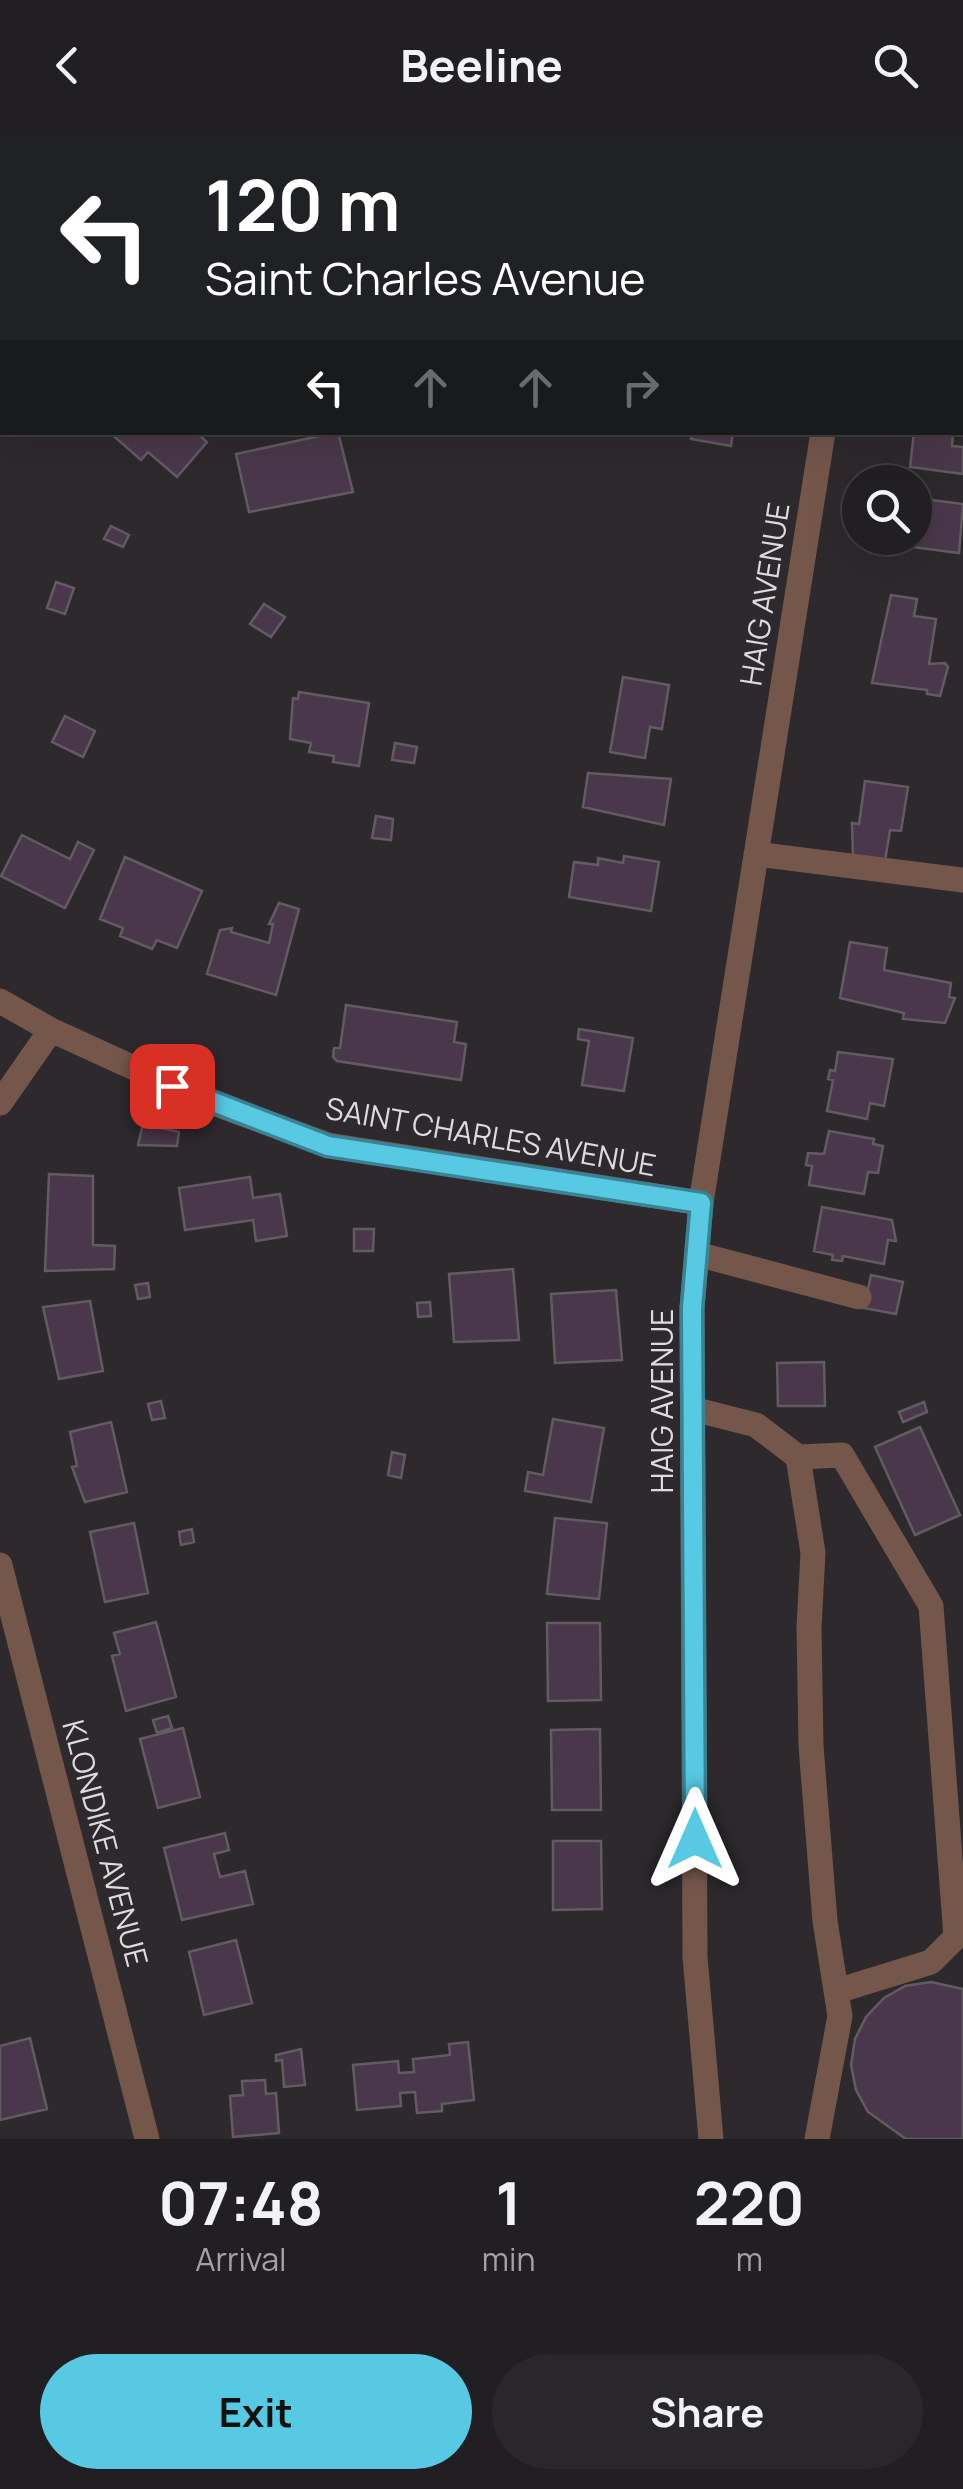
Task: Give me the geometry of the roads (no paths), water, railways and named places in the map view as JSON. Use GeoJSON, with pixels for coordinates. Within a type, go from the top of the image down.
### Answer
{"type":"FeatureCollection","features":[{"type":"Feature","properties":{"kind":"street","name":"HAIG AVENUE"},"geometry":{"type":"LineString","coordinates":[[711,2139],[695,1957],[693,1408],[697,1254],[701,1203],[823,435]]}},
{"type":"Feature","properties":{"kind":"street"},"geometry":{"type":"LineString","coordinates":[[756,854],[963,880]]}},
{"type":"Feature","properties":{"kind":"street","name":"SAINT CHARLES AVENUE"},"geometry":{"type":"LineString","coordinates":[[0,1001],[51,1030],[202,1100],[328,1146],[701,1203]]}},
{"type":"Feature","properties":{"kind":"street"},"geometry":{"type":"LineString","coordinates":[[0,1103],[51,1030]]}},
{"type":"Feature","properties":{"kind":"street"},"geometry":{"type":"LineString","coordinates":[[697,1254],[859,1297]]}},
{"type":"Feature","properties":{"kind":"street"},"geometry":{"type":"LineString","coordinates":[[693,1408],[756,1425],[798,1457],[842,1455],[876,1506],[931,1606],[956,1937],[931,1962],[836,1991]]}},
{"type":"Feature","properties":{"kind":"street"},"geometry":{"type":"LineString","coordinates":[[798,1457],[813,1552],[808,1628],[811,1746],[825,1921],[840,2016],[817,2139]]}},
{"type":"Feature","properties":{"kind":"street","name":"KLONDIKE AVENUE"},"geometry":{"type":"LineString","coordinates":[[0,1565],[147,2139]]}}]}
